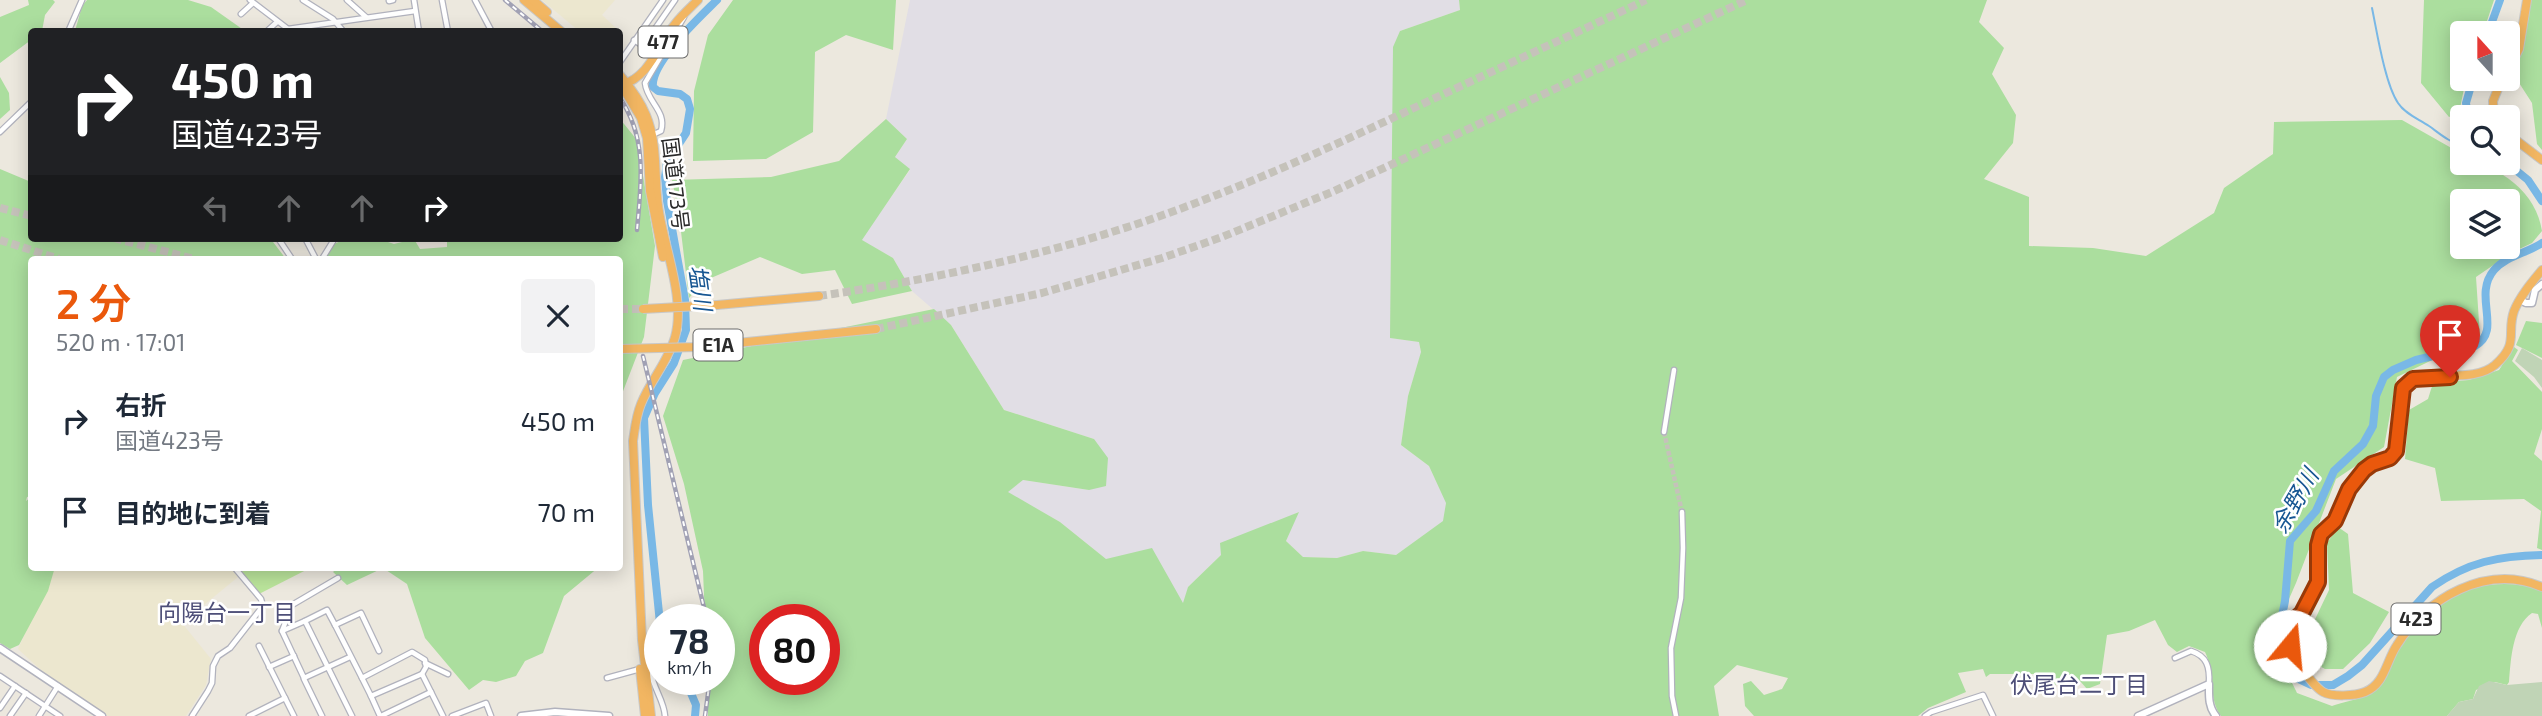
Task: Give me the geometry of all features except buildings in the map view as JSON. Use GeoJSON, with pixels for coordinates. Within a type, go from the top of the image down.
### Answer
{"type":"FeatureCollection","features":[{"type":"Feature","properties":{"kind":"highway"},"geometry":{"type":"LineString","coordinates":[[524,0],[557,28]]}},
{"type":"Feature","properties":{"kind":"highway"},"geometry":{"type":"LineString","coordinates":[[533,0],[565,28]]}},
{"type":"Feature","properties":{"kind":"highway","name":"477"},"geometry":{"type":"LineString","coordinates":[[623,83],[641,74],[675,23],[698,0]]}},
{"type":"Feature","properties":{"kind":"highway"},"geometry":{"type":"LineString","coordinates":[[2520,44],[2528,0]]}},
{"type":"Feature","properties":{"kind":"highway","name":"国道173号"},"geometry":{"type":"LineString","coordinates":[[623,85],[646,114],[652,135],[658,208],[675,289],[677,314],[675,336],[641,403],[633,441],[645,716]]}},
{"type":"Feature","properties":{"kind":"highway","name":"国道173号"},"geometry":{"type":"LineString","coordinates":[[623,86],[641,118],[648,138],[650,191],[667,275],[672,321],[661,360],[636,401],[630,422],[628,453],[643,671],[651,716]]}},
{"type":"Feature","properties":{"kind":"highway"},"geometry":{"type":"LineString","coordinates":[[2520,143],[2542,160]]}},
{"type":"Feature","properties":{"kind":"highway","name":"423"},"geometry":{"type":"LineString","coordinates":[[2542,270],[2513,314],[2512,343],[2496,364],[2472,375],[2413,379],[2406,385],[2401,397],[2396,451],[2390,458],[2364,470],[2349,489],[2335,521],[2321,534],[2318,545],[2318,582],[2302,613],[2288,626],[2286,635],[2299,664],[2320,689],[2332,694],[2357,694],[2374,687],[2394,649],[2416,620],[2438,601],[2466,587],[2499,579],[2516,580],[2542,587]]}},
{"type":"Feature","properties":{"kind":"highway","name":"E1A"},"geometry":{"type":"LineString","coordinates":[[643,309],[718,306],[820,296]]}},
{"type":"Feature","properties":{"kind":"highway","name":"E1A"},"geometry":{"type":"LineString","coordinates":[[623,349],[697,347],[876,329]]}},
{"type":"Feature","properties":{"kind":"street"},"geometry":{"type":"LineString","coordinates":[[70,28],[82,0]]}},
{"type":"Feature","properties":{"kind":"street"},"geometry":{"type":"LineString","coordinates":[[303,0],[311,2],[340,28]]}},
{"type":"Feature","properties":{"kind":"street"},"geometry":{"type":"LineString","coordinates":[[347,0],[367,18]]}},
{"type":"Feature","properties":{"kind":"street"},"geometry":{"type":"LineString","coordinates":[[414,0],[418,28]]}},
{"type":"Feature","properties":{"kind":"street"},"geometry":{"type":"LineString","coordinates":[[442,0],[447,28]]}},
{"type":"Feature","properties":{"kind":"street"},"geometry":{"type":"LineString","coordinates":[[475,0],[490,28]]}},
{"type":"Feature","properties":{"kind":"street"},"geometry":{"type":"LineString","coordinates":[[623,57],[663,0]]}},
{"type":"Feature","properties":{"kind":"street"},"geometry":{"type":"LineString","coordinates":[[643,46],[675,0]]}},
{"type":"Feature","properties":{"kind":"street"},"geometry":{"type":"LineString","coordinates":[[241,14],[252,1],[284,28]]}},
{"type":"Feature","properties":{"kind":"street"},"geometry":{"type":"LineString","coordinates":[[300,28],[415,11]]}},
{"type":"Feature","properties":{"kind":"street"},"geometry":{"type":"LineString","coordinates":[[652,135],[661,131],[663,122],[661,114],[649,97],[645,83],[654,65],[673,40],[685,12]]}},
{"type":"Feature","properties":{"kind":"street"},"geometry":{"type":"LineString","coordinates":[[270,28],[277,22]]}},
{"type":"Feature","properties":{"kind":"street"},"geometry":{"type":"LineString","coordinates":[[634,40],[655,55]]}},
{"type":"Feature","properties":{"kind":"street"},"geometry":{"type":"LineString","coordinates":[[0,132],[28,105]]}},
{"type":"Feature","properties":{"kind":"street"},"geometry":{"type":"LineString","coordinates":[[2520,300],[2532,303],[2535,290],[2542,285]]}},
{"type":"Feature","properties":{"kind":"street"},"geometry":{"type":"LineString","coordinates":[[1664,432],[1674,370]]}},
{"type":"Feature","properties":{"kind":"street"},"geometry":{"type":"LineString","coordinates":[[1676,716],[1672,696],[1671,648],[1681,598],[1682,512]]}},
{"type":"Feature","properties":{"kind":"street"},"geometry":{"type":"LineString","coordinates":[[192,716],[212,683],[213,666],[218,656],[230,648],[263,607],[261,599],[237,571]]}},
{"type":"Feature","properties":{"kind":"street"},"geometry":{"type":"LineString","coordinates":[[322,716],[282,631],[292,605],[338,578]]}},
{"type":"Feature","properties":{"kind":"street"},"geometry":{"type":"LineString","coordinates":[[282,631],[327,610],[380,716],[431,692]]}},
{"type":"Feature","properties":{"kind":"street"},"geometry":{"type":"LineString","coordinates":[[335,625],[361,613],[379,651]]}},
{"type":"Feature","properties":{"kind":"street"},"geometry":{"type":"LineString","coordinates":[[305,621],[349,715]]}},
{"type":"Feature","properties":{"kind":"street"},"geometry":{"type":"LineString","coordinates":[[259,646],[294,716]]}},
{"type":"Feature","properties":{"kind":"street"},"geometry":{"type":"LineString","coordinates":[[0,648],[102,716]]}},
{"type":"Feature","properties":{"kind":"street"},"geometry":{"type":"LineString","coordinates":[[2175,658],[2191,651],[2202,654],[2209,665],[2209,703],[2216,716]]}},
{"type":"Feature","properties":{"kind":"street"},"geometry":{"type":"LineString","coordinates":[[362,678],[412,652],[425,660],[426,667],[422,674],[371,696]]}},
{"type":"Feature","properties":{"kind":"street"},"geometry":{"type":"LineString","coordinates":[[269,667],[294,656]]}},
{"type":"Feature","properties":{"kind":"street"},"geometry":{"type":"LineString","coordinates":[[304,678],[351,657]]}},
{"type":"Feature","properties":{"kind":"street"},"geometry":{"type":"LineString","coordinates":[[425,663],[448,674]]}},
{"type":"Feature","properties":{"kind":"street"},"geometry":{"type":"LineString","coordinates":[[607,678],[651,672],[665,716]]}},
{"type":"Feature","properties":{"kind":"street"},"geometry":{"type":"LineString","coordinates":[[422,674],[442,714],[434,716]]}},
{"type":"Feature","properties":{"kind":"street"},"geometry":{"type":"LineString","coordinates":[[0,676],[60,716]]}},
{"type":"Feature","properties":{"kind":"street"},"geometry":{"type":"LineString","coordinates":[[2138,716],[2210,684]]}},
{"type":"Feature","properties":{"kind":"street"},"geometry":{"type":"LineString","coordinates":[[0,708],[15,686]]}},
{"type":"Feature","properties":{"kind":"street"},"geometry":{"type":"LineString","coordinates":[[39,716],[58,686]]}},
{"type":"Feature","properties":{"kind":"street"},"geometry":{"type":"LineString","coordinates":[[10,716],[26,693]]}},
{"type":"Feature","properties":{"kind":"street"},"geometry":{"type":"LineString","coordinates":[[1925,716],[1983,695],[1993,716]]}},
{"type":"Feature","properties":{"kind":"street"},"geometry":{"type":"LineString","coordinates":[[249,716],[285,698]]}},
{"type":"Feature","properties":{"kind":"street"},"geometry":{"type":"LineString","coordinates":[[452,716],[486,703],[492,716]]}},
{"type":"Feature","properties":{"kind":"street"},"geometry":{"type":"LineString","coordinates":[[521,716],[555,712],[609,716]]}},
{"type":"Feature","properties":{"kind":"shaded area"},"geometry":{"type":"Polygon","coordinates":[[[542,0],[615,0],[602,15],[616,28],[575,28],[542,0]]]}},
{"type":"Feature","properties":{"kind":"shaded area"},"geometry":{"type":"Polygon","coordinates":[[[910,0],[1459,0],[1460,10],[1400,31],[1391,338],[1419,342],[1421,353],[1408,396],[1401,445],[1429,466],[1446,502],[1444,521],[1396,555],[1363,551],[1337,558],[1303,557],[1286,541],[1298,512],[1221,555],[1188,587],[1184,604],[1107,560],[1060,522],[1007,492],[1023,480],[1089,490],[1094,439],[1004,410],[951,325],[912,291],[893,258],[861,240],[910,170],[895,157],[907,139],[886,119],[910,0]]]}},
{"type":"Feature","properties":{"kind":"shaded area"},"geometry":{"type":"Polygon","coordinates":[[[51,571],[233,571],[238,577],[182,623],[211,659],[206,685],[186,716],[108,716],[42,671],[18,649],[51,571]]]}},
{"type":"Feature","properties":{"kind":"green space"},"geometry":{"type":"Polygon","coordinates":[[[28,0],[55,2],[45,15],[43,28],[28,28],[28,42],[0,63],[0,17],[29,5],[28,0]]]}},
{"type":"Feature","properties":{"kind":"green space"},"geometry":{"type":"Polygon","coordinates":[[[87,0],[188,0],[211,7],[241,28],[76,28],[82,6],[87,0]]]}},
{"type":"Feature","properties":{"kind":"green space"},"geometry":{"type":"Polygon","coordinates":[[[733,0],[896,0],[893,50],[846,35],[815,52],[813,132],[766,159],[693,161],[694,91],[708,35],[733,0]]]}},
{"type":"Feature","properties":{"kind":"green space"},"geometry":{"type":"Polygon","coordinates":[[[1459,0],[1987,0],[1979,22],[2004,48],[1992,74],[2016,115],[2013,143],[1984,179],[2029,197],[2029,246],[2093,248],[2146,256],[2214,213],[2224,188],[2273,154],[2274,122],[2402,120],[2450,147],[2450,175],[2503,175],[2514,183],[2525,193],[2533,205],[2542,231],[2532,243],[2520,249],[2520,189],[2450,189],[2450,259],[2502,259],[2476,277],[2480,337],[2397,377],[2384,447],[2336,479],[2271,640],[2297,693],[2332,706],[2372,691],[2401,644],[2415,627],[2445,601],[2462,592],[2500,584],[2542,590],[2542,628],[2538,614],[2532,613],[2525,619],[2516,635],[2507,685],[2495,682],[2476,690],[2473,699],[2459,702],[2447,716],[2221,716],[2214,702],[2205,652],[2189,646],[2177,652],[2168,645],[2155,620],[2129,631],[2107,635],[2100,684],[2087,689],[2080,681],[2053,685],[2034,674],[1990,674],[1986,677],[1983,669],[1958,673],[1966,692],[1928,708],[1918,716],[1754,716],[1745,706],[1743,684],[1751,681],[1764,695],[1782,689],[1788,678],[1737,665],[1714,686],[1719,716],[708,716],[708,695],[735,695],[735,604],[704,604],[703,571],[684,484],[663,416],[683,360],[934,309],[951,325],[1004,410],[1094,439],[1108,458],[1106,486],[1089,490],[1023,480],[1008,492],[1060,522],[1106,559],[1152,548],[1183,603],[1188,587],[1221,555],[1220,543],[1299,512],[1286,541],[1303,557],[1337,558],[1363,551],[1396,555],[1443,521],[1446,503],[1429,466],[1401,445],[1408,396],[1421,352],[1419,342],[1390,338],[1393,47],[1400,31],[1460,10],[1459,0]]]}},
{"type":"Feature","properties":{"kind":"green space"},"geometry":{"type":"Polygon","coordinates":[[[2424,0],[2494,0],[2487,21],[2450,21],[2450,91],[2464,91],[2461,105],[2450,105],[2450,117],[2421,83],[2424,0]]]}},
{"type":"Feature","properties":{"kind":"green space"},"geometry":{"type":"Polygon","coordinates":[[[2531,0],[2542,0],[2542,150],[2537,144],[2532,103],[2520,84],[2522,52],[2531,0]]]}},
{"type":"Feature","properties":{"kind":"green space"},"geometry":{"type":"Polygon","coordinates":[[[0,77],[9,93],[10,110],[0,119],[0,77]]]}},
{"type":"Feature","properties":{"kind":"green space"},"geometry":{"type":"Polygon","coordinates":[[[886,119],[907,139],[895,157],[910,169],[862,240],[893,258],[912,291],[852,304],[835,270],[802,274],[760,257],[704,281],[689,298],[672,180],[771,177],[839,161],[886,119]]]}},
{"type":"Feature","properties":{"kind":"green space"},"geometry":{"type":"Polygon","coordinates":[[[623,123],[637,140],[655,246],[644,337],[623,391],[623,256],[326,256],[332,245],[338,242],[416,242],[420,249],[447,247],[447,242],[623,242],[623,123]]]}},
{"type":"Feature","properties":{"kind":"green space"},"geometry":{"type":"Polygon","coordinates":[[[0,169],[28,181],[28,242],[273,242],[284,256],[28,256],[28,571],[54,571],[48,591],[19,645],[10,649],[0,643],[0,169]]]}},
{"type":"Feature","properties":{"kind":"green space"},"geometry":{"type":"Polygon","coordinates":[[[2526,321],[2542,323],[2542,358],[2516,345],[2526,321]]]}},
{"type":"Feature","properties":{"kind":"green space"},"geometry":{"type":"Polygon","coordinates":[[[2514,347],[2518,350],[2512,361],[2542,392],[2542,429],[2534,454],[2542,461],[2542,550],[2537,548],[2541,511],[2524,499],[2441,501],[2435,468],[2405,459],[2409,410],[2428,399],[2433,383],[2469,380],[2499,370],[2514,347]]]}},
{"type":"Feature","properties":{"kind":"green space"},"geometry":{"type":"Polygon","coordinates":[[[2522,348],[2542,360],[2542,388],[2534,377],[2515,361],[2522,348]]]}},
{"type":"Feature","properties":{"kind":"green space"},"geometry":{"type":"Polygon","coordinates":[[[2338,527],[2348,534],[2353,593],[2389,612],[2370,643],[2343,669],[2325,669],[2306,659],[2308,634],[2329,590],[2327,543],[2338,527]]]}},
{"type":"Feature","properties":{"kind":"green space"},"geometry":{"type":"Polygon","coordinates":[[[240,571],[304,571],[259,594],[240,571]]]}},
{"type":"Feature","properties":{"kind":"green space"},"geometry":{"type":"Polygon","coordinates":[[[334,571],[377,571],[347,585],[334,571]]]}},
{"type":"Feature","properties":{"kind":"green space"},"geometry":{"type":"Polygon","coordinates":[[[388,571],[594,571],[564,596],[543,653],[525,661],[516,676],[496,682],[483,680],[469,690],[425,638],[407,584],[388,571]]]}},
{"type":"Feature","properties":{"kind":"green space"},"geometry":{"type":"Polygon","coordinates":[[[2489,681],[2507,685],[2542,682],[2542,716],[2447,716],[2459,702],[2473,699],[2479,686],[2489,681]]]}},
{"type":"Feature","properties":{"kind":"waterway","name":"塩川"},"geometry":{"type":"LineString","coordinates":[[658,604],[648,505],[644,418],[655,393],[674,363],[686,330],[685,300],[665,177],[667,162],[686,133],[690,109],[687,99],[680,94],[658,91],[653,87],[654,77],[667,53],[717,0]]}},
{"type":"Feature","properties":{"kind":"waterway","name":"余野川"},"geometry":{"type":"LineString","coordinates":[[2492,21],[2500,0]]}},
{"type":"Feature","properties":{"kind":"waterway"},"geometry":{"type":"LineString","coordinates":[[2372,8],[2385,71],[2398,103],[2408,113],[2450,140]]}},
{"type":"Feature","properties":{"kind":"waterway","name":"余野川"},"geometry":{"type":"LineString","coordinates":[[2466,105],[2470,91]]}},
{"type":"Feature","properties":{"kind":"waterway","name":"余野川"},"geometry":{"type":"LineString","coordinates":[[2520,174],[2528,180],[2542,201]]}},
{"type":"Feature","properties":{"kind":"waterway","name":"余野川"},"geometry":{"type":"LineString","coordinates":[[2542,243],[2504,261],[2494,270],[2486,291],[2487,331],[2475,346],[2416,360],[2384,377],[2376,396],[2373,426],[2363,444],[2334,471],[2316,511],[2290,541],[2285,601],[2277,642],[2281,658],[2290,675],[2311,685],[2333,685],[2362,665],[2432,587],[2445,578],[2484,562],[2542,555]]}},
{"type":"Feature","properties":{"kind":"waterway","name":"塩川"},"geometry":{"type":"LineString","coordinates":[[692,695],[696,705],[695,716]]}},
{"type":"Feature","properties":{"kind":"tunnel"},"geometry":{"type":"LineString","coordinates":[[819,296],[901,283],[1023,257],[1103,235],[1178,210],[1315,153],[1646,0]]}},
{"type":"Feature","properties":{"kind":"tunnel"},"geometry":{"type":"LineString","coordinates":[[876,329],[1042,293],[1162,258],[1222,237],[1332,192],[1747,0]]}},
{"type":"Feature","properties":{"kind":"tunnel"},"geometry":{"type":"LineString","coordinates":[[0,208],[28,215]]}},
{"type":"Feature","properties":{"kind":"tunnel"},"geometry":{"type":"LineString","coordinates":[[0,240],[50,256]]}},
{"type":"Feature","properties":{"kind":"tunnel"},"geometry":{"type":"LineString","coordinates":[[129,242],[183,256]]}},
{"type":"Feature","properties":{"kind":"tunnel"},"geometry":{"type":"LineString","coordinates":[[623,309],[643,309]]}},
{"type":"Feature","properties":{"kind":"tunnel"},"geometry":{"type":"LineString","coordinates":[[1664,432],[1682,512]]}},
{"type":"Feature","properties":{"kind":"railway"},"geometry":{"type":"LineString","coordinates":[[505,0],[538,28]]}},
{"type":"Feature","properties":{"kind":"railway"},"geometry":{"type":"LineString","coordinates":[[623,103],[639,146],[641,179],[637,230]]}},
{"type":"Feature","properties":{"kind":"railway"},"geometry":{"type":"LineString","coordinates":[[643,356],[703,604]]}},
{"type":"Feature","properties":{"kind":"railway"},"geometry":{"type":"LineString","coordinates":[[705,716],[708,695]]}},
{"type":"Feature","properties":{"kind":"district","name":"向陽台一丁目"},"geometry":{"type":"Point","coordinates":[227,613]}},
{"type":"Feature","properties":{"kind":"district","name":"伏尾台二丁目"},"geometry":{"type":"Point","coordinates":[2079,685]}},
{"type":"Feature","properties":{"kind":"route"},"geometry":{"type":"LineString","coordinates":[[2290,646],[2286,635],[2288,626],[2300,617],[2318,582],[2318,545],[2321,534],[2335,521],[2349,489],[2364,470],[2372,464],[2387,460],[2396,451],[2403,388],[2413,379],[2450,377]]}}]}
